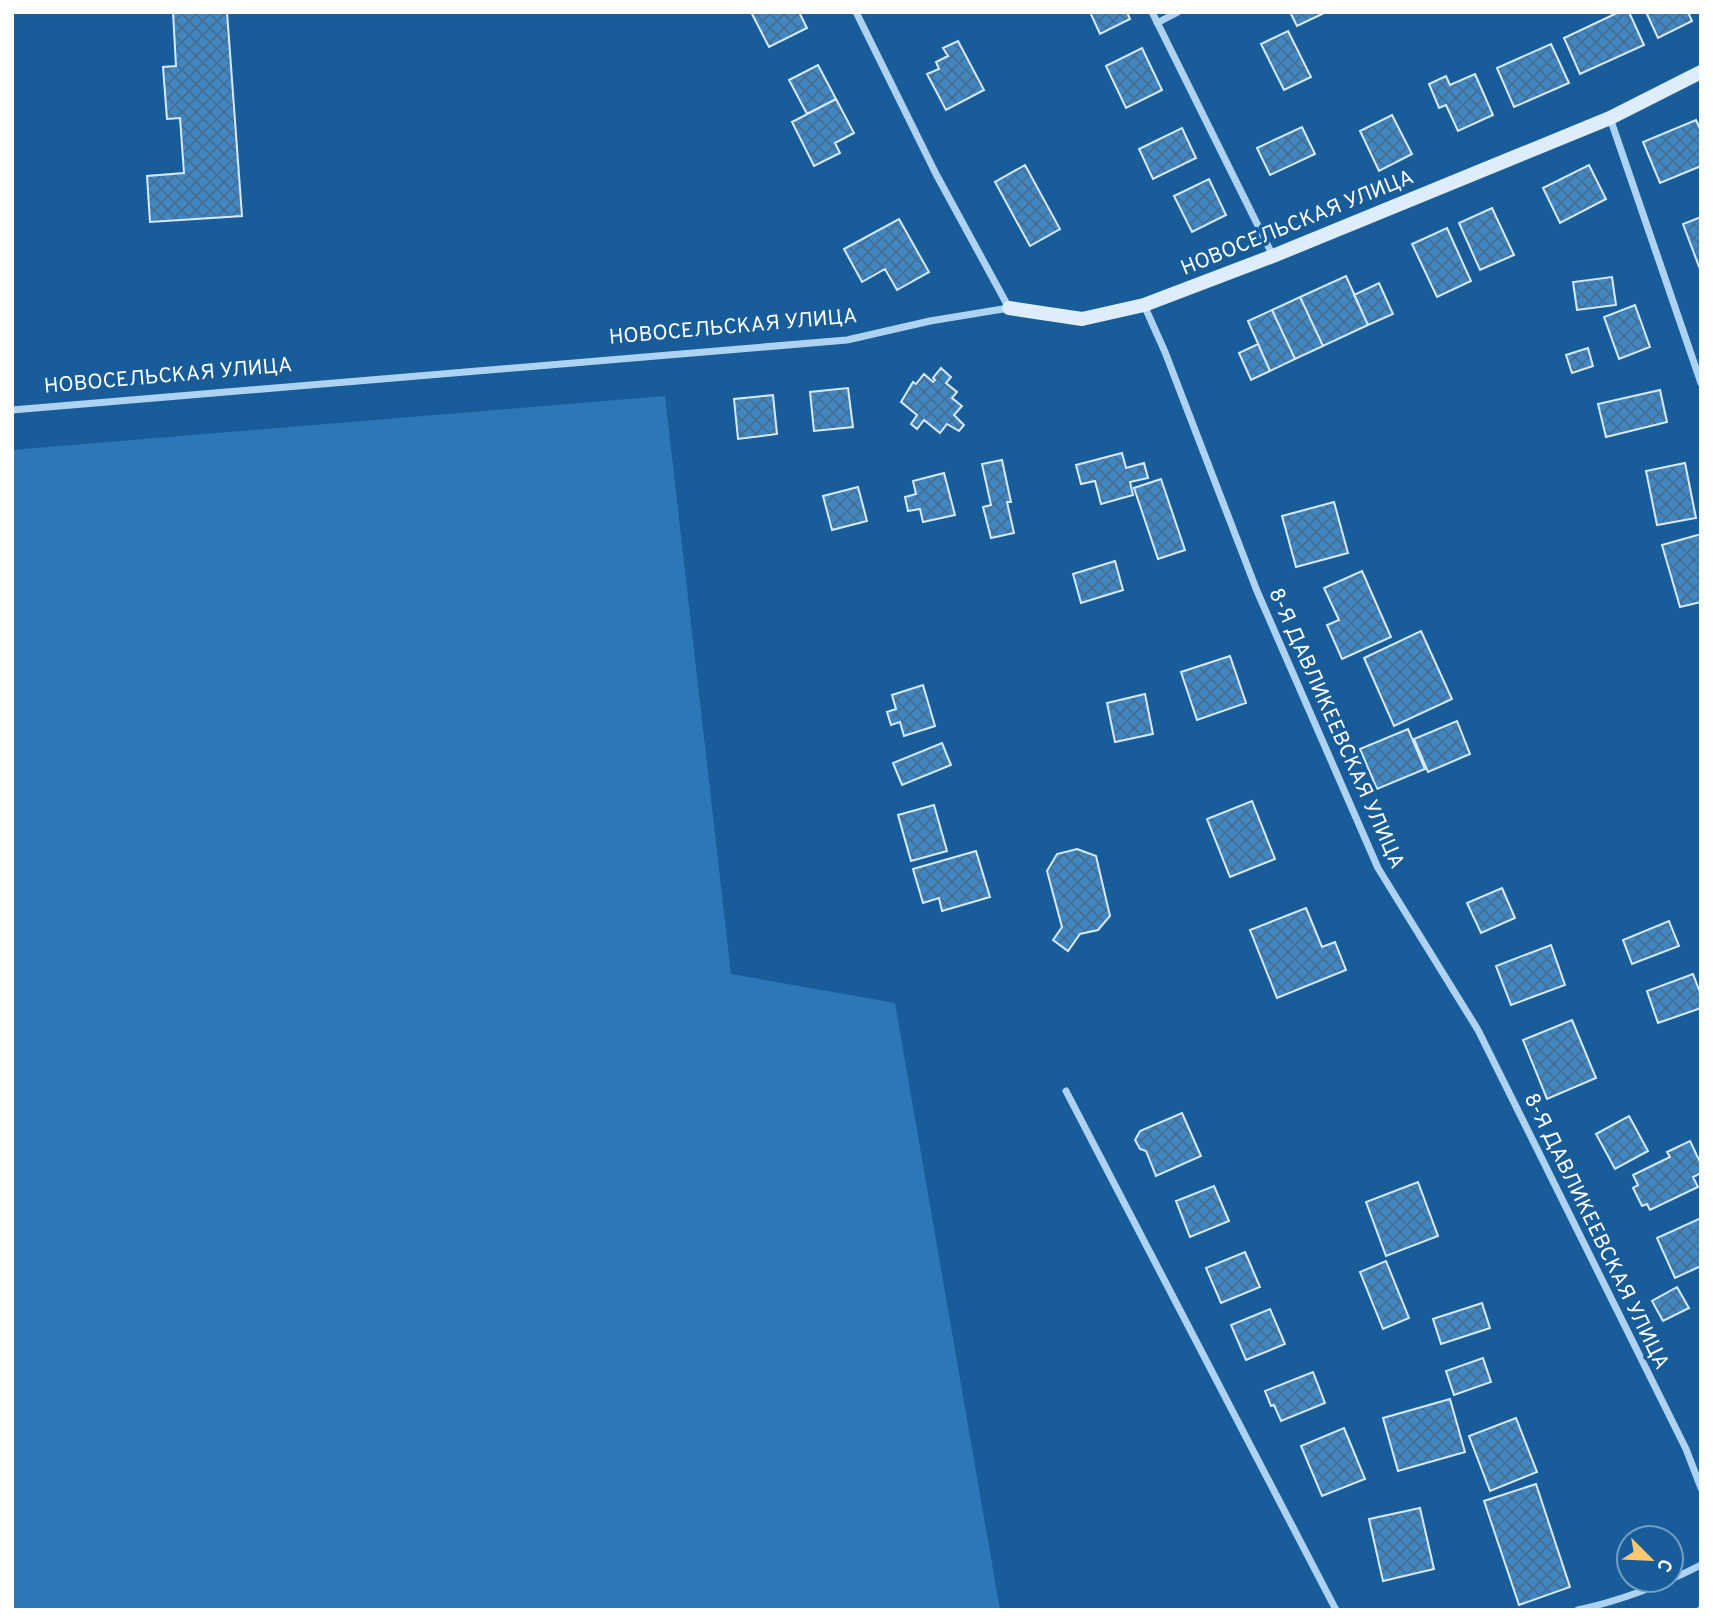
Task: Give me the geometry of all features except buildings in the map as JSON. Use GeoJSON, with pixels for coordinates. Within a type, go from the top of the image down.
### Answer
{"type":"FeatureCollection","features":[{"type":"Feature","properties":{"kind":"street"},"geometry":{"type":"LineString","coordinates":[[856,12],[936,174],[1009,307]]}},
{"type":"Feature","properties":{"kind":"street"},"geometry":{"type":"LineString","coordinates":[[1152,12],[1273,256]]}},
{"type":"Feature","properties":{"kind":"street"},"geometry":{"type":"LineString","coordinates":[[1157,23],[1178,12]]}},
{"type":"Feature","properties":{"kind":"street","name":"НОВОСЕЛЬСКАЯ УЛИЦА"},"geometry":{"type":"LineString","coordinates":[[12,410],[847,340],[1009,307],[1082,319],[1144,305],[1273,256],[1610,118],[1701,72]]}},
{"type":"Feature","properties":{"kind":"street"},"geometry":{"type":"LineString","coordinates":[[1610,118],[1700,380]]}},
{"type":"Feature","properties":{"kind":"street","name":"8-Я ДАВЛИКЕЕВСКАЯ УЛИЦА"},"geometry":{"type":"LineString","coordinates":[[1144,305],[1166,352],[1257,591],[1378,868],[1478,1030],[1686,1450],[1701,1488]]}},
{"type":"Feature","properties":{"kind":"street"},"geometry":{"type":"LineString","coordinates":[[1066,1091],[1336,1610]]}},
{"type":"Feature","properties":{"kind":"street"},"geometry":{"type":"LineString","coordinates":[[1578,1610],[1608,1604],[1658,1587],[1701,1565]]}},
{"type":"Feature","properties":{"kind":"shaded area"},"geometry":{"type":"Polygon","coordinates":[[[665,396],[731,974],[895,1003],[1000,1610],[12,1610],[12,450],[665,396]]]}}]}
